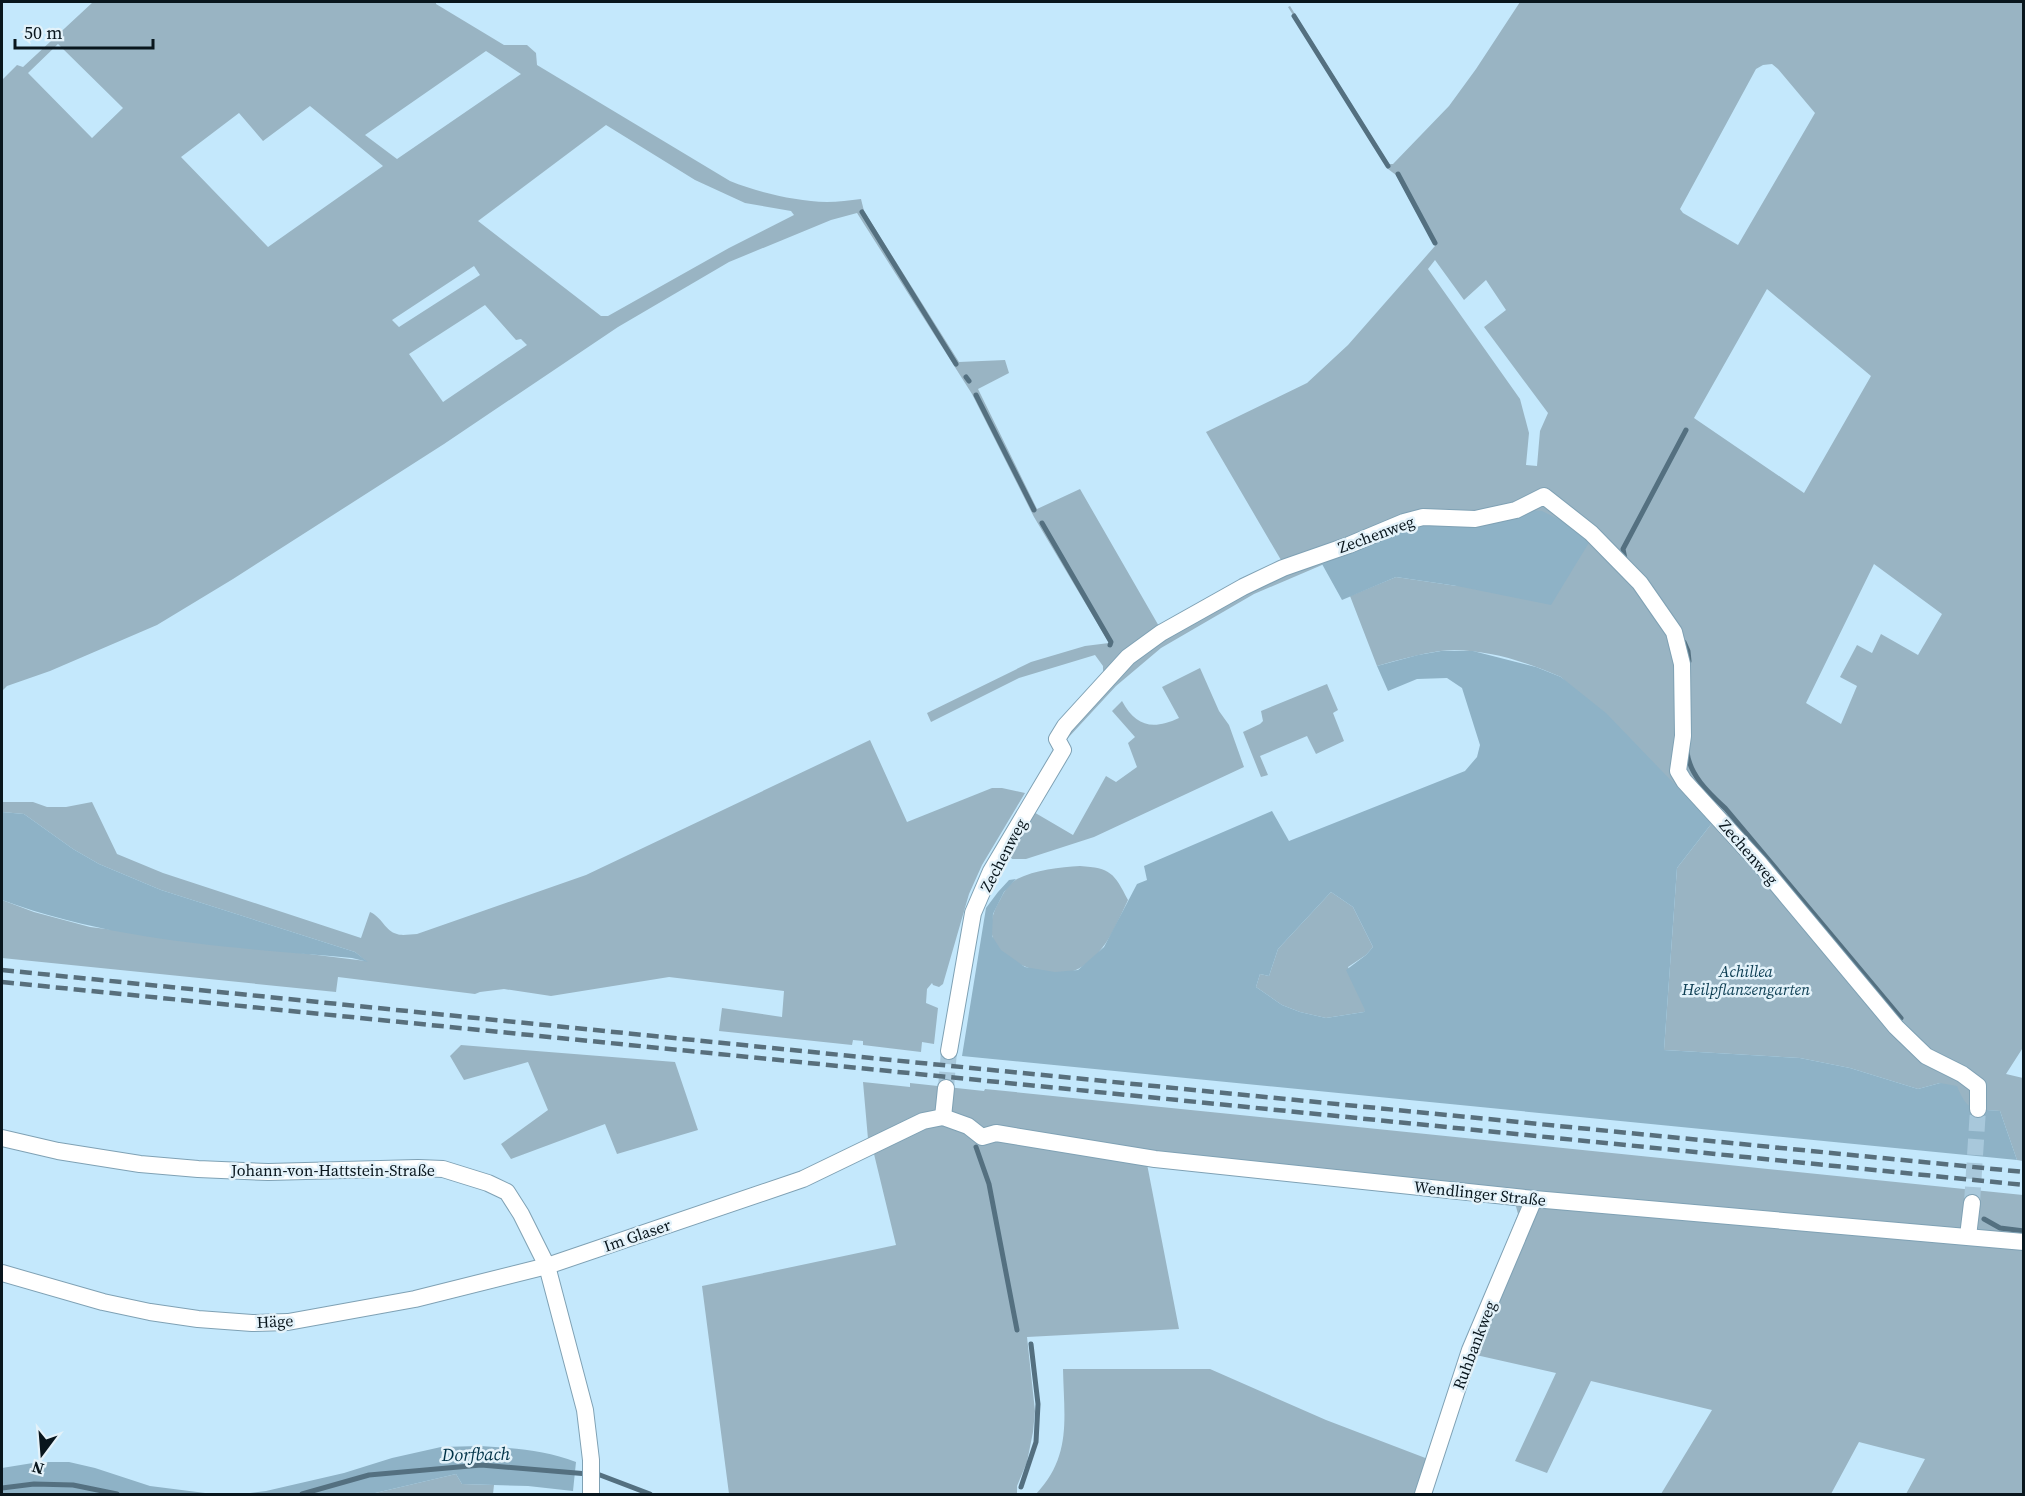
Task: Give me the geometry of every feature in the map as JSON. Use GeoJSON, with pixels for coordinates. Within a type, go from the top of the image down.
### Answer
{"type":"FeatureCollection","features":[{"type":"Feature","properties":{"kind":"street","name":"Zechenweg"},"geometry":{"type":"LineString","coordinates":[[949,1051],[973,913],[991,871],[1063,750],[1057,739],[1065,726],[1128,657],[1163,632],[1243,587],[1283,568],[1349,545],[1404,522],[1423,517],[1475,519],[1516,510],[1544,496],[1591,533],[1640,583],[1674,632],[1682,664],[1683,736],[1678,771],[1684,781],[1759,863],[1896,1027],[1926,1056],[1962,1074],[1978,1086],[1978,1109]]}},
{"type":"Feature","properties":{"kind":"street"},"geometry":{"type":"LineString","coordinates":[[944,1117],[946,1088]]}},
{"type":"Feature","properties":{"kind":"street","name":"Wendlinger Straße"},"geometry":{"type":"LineString","coordinates":[[944,1117],[968,1126],[982,1137],[996,1133],[1155,1159],[1534,1199],[2024,1242]]}},
{"type":"Feature","properties":{"kind":"street","name":"Im Glaser"},"geometry":{"type":"LineString","coordinates":[[548,1266],[803,1179],[923,1121],[944,1117]]}},
{"type":"Feature","properties":{"kind":"street","name":"Johann-von-Hattstein-Straße"},"geometry":{"type":"LineString","coordinates":[[2,1138],[58,1151],[140,1164],[198,1169],[268,1172],[443,1169],[488,1183],[507,1192],[548,1266]]}},
{"type":"Feature","properties":{"kind":"street","name":"Ruhbankweg"},"geometry":{"type":"LineString","coordinates":[[1423,1494],[1470,1350],[1534,1199]]}},
{"type":"Feature","properties":{"kind":"street"},"geometry":{"type":"LineString","coordinates":[[1968,1236],[1971,1203]]}},
{"type":"Feature","properties":{"kind":"street"},"geometry":{"type":"LineString","coordinates":[[548,1266],[585,1410],[591,1460],[591,1491]]}},
{"type":"Feature","properties":{"kind":"street","name":"Häge"},"geometry":{"type":"LineString","coordinates":[[2,1273],[103,1302],[150,1312],[198,1319],[252,1323],[288,1322],[415,1299],[548,1266]]}},
{"type":"Feature","properties":{"kind":"green space","name":"Achillea Heilpflanzengarten"},"geometry":{"type":"Polygon","coordinates":[[[93,2],[436,2],[504,45],[527,45],[536,53],[537,65],[730,181],[765,193],[803,200],[827,202],[861,199],[864,211],[959,362],[1005,360],[1009,373],[978,389],[1037,509],[1080,489],[1160,628],[1281,560],[1206,432],[1307,383],[1348,345],[1435,246],[1396,175],[1388,169],[1288,7],[1290,6],[1389,164],[1393,164],[1449,106],[1520,2],[2023,2],[2024,1046],[2006,1074],[2023,1078],[2023,1161],[2017,1160],[2000,1111],[1972,1109],[1940,1083],[1918,1089],[1850,1068],[1800,1058],[1664,1050],[1677,868],[1712,823],[1561,677],[1502,656],[1455,650],[1416,655],[1377,666],[1350,596],[1396,577],[1457,586],[1371,544],[1254,594],[1161,648],[1116,686],[1067,739],[1065,738],[1103,673],[1103,666],[1095,655],[1019,678],[931,722],[927,713],[1031,662],[1085,646],[1109,643],[1034,517],[972,394],[857,213],[831,220],[729,262],[618,327],[444,444],[157,625],[50,671],[7,686],[2,691],[2,80],[17,65],[23,67],[93,2]],[[58,44],[28,73],[92,138],[123,108],[58,44]],[[486,51],[365,135],[397,159],[521,74],[486,51]],[[1772,64],[1756,69],[1680,209],[1683,213],[1738,245],[1815,113],[1772,64]],[[310,106],[263,141],[239,113],[181,157],[268,247],[383,166],[310,106]],[[606,125],[478,221],[601,316],[608,316],[729,248],[794,215],[791,211],[745,203],[695,180],[606,125]],[[1435,260],[1428,269],[1520,399],[1529,433],[1526,465],[1537,466],[1540,431],[1548,413],[1484,327],[1506,310],[1486,280],[1464,300],[1435,260]],[[474,266],[392,320],[399,327],[480,275],[474,266]],[[1767,289],[1694,418],[1804,493],[1871,376],[1767,289]],[[485,305],[409,354],[443,402],[527,345],[521,339],[516,340],[485,305]],[[1874,564],[1806,703],[1841,724],[1857,686],[1840,677],[1857,645],[1872,653],[1881,634],[1918,655],[1942,614],[1874,564]]]}},
{"type":"Feature","properties":{"kind":"green space"},"geometry":{"type":"Polygon","coordinates":[[[1200,668],[1219,711],[1229,725],[1244,767],[1094,837],[1026,859],[1012,859],[1009,854],[1032,811],[1073,835],[1106,776],[1116,782],[1137,767],[1128,743],[1135,737],[1112,711],[1122,701],[1133,716],[1146,724],[1161,724],[1179,718],[1162,687],[1200,668]]]}},
{"type":"Feature","properties":{"kind":"green space"},"geometry":{"type":"Polygon","coordinates":[[[1327,684],[1338,710],[1333,713],[1344,741],[1316,754],[1307,736],[1260,756],[1268,775],[1261,777],[1243,732],[1263,721],[1261,711],[1327,684]]]}},
{"type":"Feature","properties":{"kind":"green space"},"geometry":{"type":"Polygon","coordinates":[[[870,740],[907,822],[992,788],[1025,793],[982,865],[969,894],[943,984],[939,987],[932,983],[927,989],[926,1003],[938,1008],[934,1044],[922,1042],[921,1052],[863,1045],[863,1041],[853,1040],[852,1045],[719,1031],[722,1008],[782,1017],[784,991],[669,977],[551,996],[504,989],[475,994],[338,977],[336,992],[2,958],[2,900],[34,912],[90,927],[366,961],[355,952],[161,890],[99,864],[73,849],[24,814],[2,812],[2,802],[33,802],[47,807],[66,807],[92,802],[117,854],[163,873],[361,938],[370,912],[393,932],[407,935],[417,934],[586,875],[870,740]]]}},
{"type":"Feature","properties":{"kind":"green space"},"geometry":{"type":"Polygon","coordinates":[[[1080,866],[1099,868],[1110,874],[1115,878],[1128,900],[1103,948],[1096,956],[1074,971],[1038,971],[1013,961],[995,943],[991,926],[996,908],[1007,888],[1017,879],[1032,873],[1080,866]]]}},
{"type":"Feature","properties":{"kind":"green space"},"geometry":{"type":"Polygon","coordinates":[[[1331,892],[1353,907],[1373,947],[1366,955],[1348,967],[1366,1010],[1326,1018],[1282,1005],[1256,987],[1260,974],[1269,976],[1278,949],[1331,892]]]}},
{"type":"Feature","properties":{"kind":"green space"},"geometry":{"type":"Polygon","coordinates":[[[461,1045],[675,1062],[698,1130],[617,1154],[605,1124],[511,1159],[501,1144],[548,1110],[528,1062],[464,1080],[450,1056],[461,1045]]]}},
{"type":"Feature","properties":{"kind":"green space"},"geometry":{"type":"Polygon","coordinates":[[[863,1082],[910,1087],[910,1083],[984,1091],[985,1089],[2023,1195],[2023,1494],[1906,1494],[1925,1459],[1859,1442],[1831,1494],[1661,1494],[1712,1410],[1591,1381],[1547,1473],[1515,1461],[1556,1373],[1476,1355],[1428,1494],[1036,1494],[1048,1480],[1061,1451],[1064,1420],[1063,1369],[1210,1369],[1326,1420],[1428,1459],[1463,1350],[1518,1214],[1514,1199],[1147,1164],[1179,1329],[1027,1337],[1035,1411],[1027,1462],[1017,1486],[1017,1494],[729,1494],[702,1286],[896,1245],[874,1154],[868,1139],[863,1082]]]}},
{"type":"Feature","properties":{"kind":"green space"},"geometry":{"type":"Polygon","coordinates":[[[456,1474],[462,1484],[494,1485],[493,1494],[371,1494],[456,1474]]]}},
{"type":"Feature","properties":{"kind":"shaded area"},"geometry":{"type":"Polygon","coordinates":[[[1527,510],[1542,511],[1560,520],[1590,541],[1551,605],[1457,586],[1396,577],[1342,600],[1322,564],[1419,522],[1527,510]]]}},
{"type":"Feature","properties":{"kind":"shaded area"},"geometry":{"type":"Polygon","coordinates":[[[1441,651],[1473,651],[1536,667],[1561,677],[1606,713],[1712,823],[1677,868],[1664,1050],[1800,1058],[1850,1068],[1918,1089],[1940,1083],[1957,1086],[1965,1101],[1973,1108],[2000,1111],[2017,1160],[962,1056],[986,908],[1009,880],[1016,879],[1004,892],[993,914],[992,936],[1001,950],[1025,967],[1055,972],[1078,970],[1104,947],[1137,884],[1147,880],[1144,866],[1272,811],[1289,841],[1465,771],[1477,757],[1480,745],[1462,688],[1447,678],[1417,679],[1388,691],[1377,666],[1441,651]],[[1331,892],[1278,949],[1269,976],[1260,974],[1256,987],[1282,1005],[1300,1012],[1326,1018],[1364,1012],[1346,970],[1373,947],[1353,907],[1331,892]]]}},
{"type":"Feature","properties":{"kind":"shaded area"},"geometry":{"type":"Polygon","coordinates":[[[2,812],[24,814],[73,849],[99,864],[161,890],[355,952],[368,962],[352,958],[218,946],[131,934],[45,914],[2,900],[2,812]]]}},
{"type":"Feature","properties":{"kind":"shaded area"},"geometry":{"type":"Polygon","coordinates":[[[480,1446],[517,1449],[541,1452],[576,1462],[573,1491],[528,1486],[462,1484],[456,1474],[371,1494],[242,1494],[266,1491],[344,1473],[392,1458],[441,1447],[480,1446]]]}},
{"type":"Feature","properties":{"kind":"shaded area"},"geometry":{"type":"Polygon","coordinates":[[[39,1462],[69,1462],[150,1486],[213,1494],[2,1494],[2,1468],[39,1462]]]}},
{"type":"Feature","properties":{"kind":"waterway"},"geometry":{"type":"LineString","coordinates":[[1294,16],[1388,166]]}},
{"type":"Feature","properties":{"kind":"waterway"},"geometry":{"type":"LineString","coordinates":[[1398,174],[1435,243]]}},
{"type":"Feature","properties":{"kind":"waterway"},"geometry":{"type":"LineString","coordinates":[[862,212],[956,364]]}},
{"type":"Feature","properties":{"kind":"waterway"},"geometry":{"type":"LineString","coordinates":[[966,377],[969,381]]}},
{"type":"Feature","properties":{"kind":"waterway"},"geometry":{"type":"LineString","coordinates":[[976,395],[1034,510]]}},
{"type":"Feature","properties":{"kind":"waterway"},"geometry":{"type":"LineString","coordinates":[[1625,559],[1623,549],[1686,430]]}},
{"type":"Feature","properties":{"kind":"waterway"},"geometry":{"type":"LineString","coordinates":[[1042,523],[1111,642],[1110,645]]}},
{"type":"Feature","properties":{"kind":"waterway"},"geometry":{"type":"LineString","coordinates":[[1684,642],[1689,661]]}},
{"type":"Feature","properties":{"kind":"waterway"},"geometry":{"type":"LineString","coordinates":[[1687,752],[1692,769],[1701,784],[1726,809],[1901,1018]]}},
{"type":"Feature","properties":{"kind":"waterway"},"geometry":{"type":"LineString","coordinates":[[976,1147],[989,1184],[1017,1330]]}},
{"type":"Feature","properties":{"kind":"waterway"},"geometry":{"type":"LineString","coordinates":[[1984,1219],[2000,1228],[2024,1231]]}},
{"type":"Feature","properties":{"kind":"waterway"},"geometry":{"type":"LineString","coordinates":[[1021,1487],[1036,1442],[1038,1404],[1031,1344]]}},
{"type":"Feature","properties":{"kind":"waterway","name":"Dorfbach"},"geometry":{"type":"LineString","coordinates":[[302,1494],[369,1475],[481,1465],[600,1475],[650,1494]]}},
{"type":"Feature","properties":{"kind":"waterway","name":"Dorfbach"},"geometry":{"type":"LineString","coordinates":[[2,1488],[34,1484],[73,1485],[117,1494]]}},
{"type":"Feature","properties":{"kind":"tunnel"},"geometry":{"type":"LineString","coordinates":[[946,1088],[949,1051]]}},
{"type":"Feature","properties":{"kind":"tunnel"},"geometry":{"type":"LineString","coordinates":[[1972,1203],[1978,1109]]}},
{"type":"Feature","properties":{"kind":"railway"},"geometry":{"type":"LineString","coordinates":[[2,970],[2024,1172]]}},
{"type":"Feature","properties":{"kind":"railway"},"geometry":{"type":"LineString","coordinates":[[2,982],[2024,1185]]}}]}
